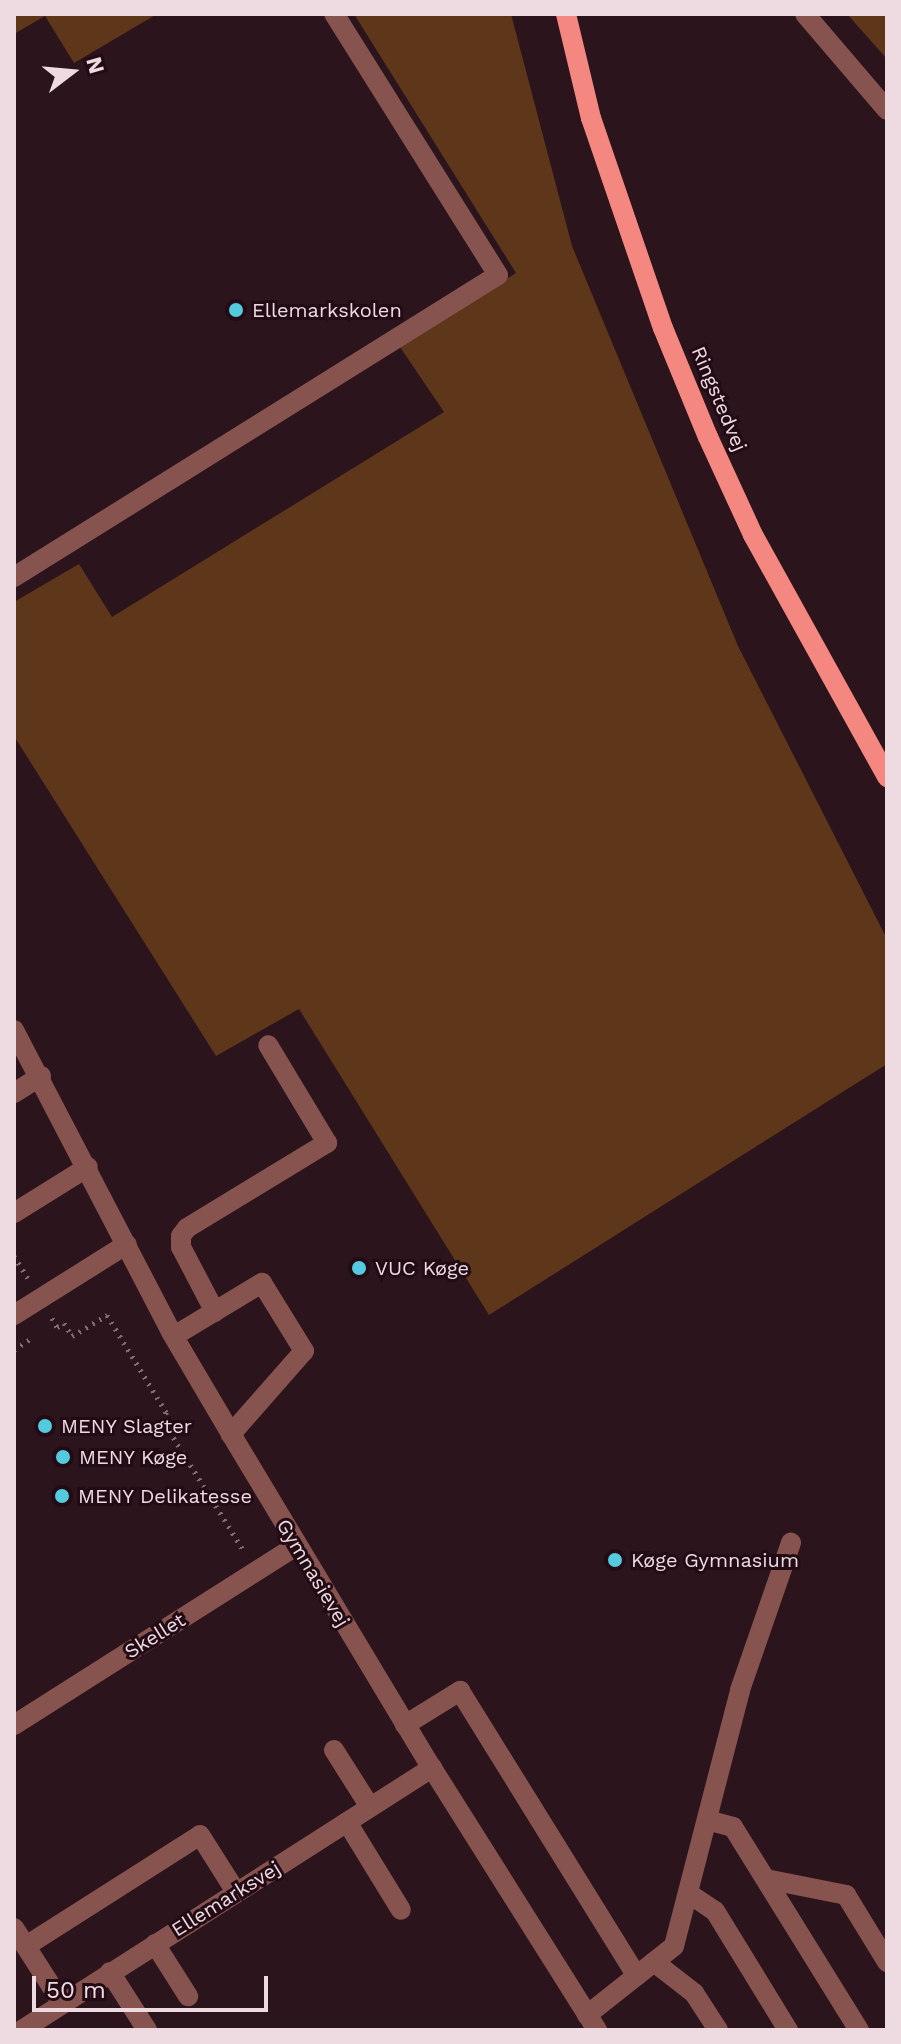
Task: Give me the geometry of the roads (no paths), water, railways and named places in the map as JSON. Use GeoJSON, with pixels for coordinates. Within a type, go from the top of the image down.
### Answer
{"type":"FeatureCollection","features":[{"type":"Feature","properties":{"kind":"main road","name":"Ringstedvej"},"geometry":{"type":"LineString","coordinates":[[566,14],[591,118],[663,328],[708,437],[753,535],[887,777]]}},
{"type":"Feature","properties":{"kind":"street"},"geometry":{"type":"LineString","coordinates":[[14,577],[498,275],[334,14]]}},
{"type":"Feature","properties":{"kind":"street"},"geometry":{"type":"LineString","coordinates":[[805,14],[887,110]]}},
{"type":"Feature","properties":{"kind":"street","name":"Gymnasievej"},"geometry":{"type":"LineString","coordinates":[[14,1030],[41,1076],[174,1336],[296,1546],[592,2022],[637,1976],[674,1946],[740,1690],[791,1543]]}},
{"type":"Feature","properties":{"kind":"street"},"geometry":{"type":"LineString","coordinates":[[215,1312],[181,1247],[181,1236],[187,1228],[327,1143],[268,1045]]}},
{"type":"Feature","properties":{"kind":"street"},"geometry":{"type":"LineString","coordinates":[[14,1093],[41,1076]]}},
{"type":"Feature","properties":{"kind":"street"},"geometry":{"type":"LineString","coordinates":[[14,1213],[88,1167]]}},
{"type":"Feature","properties":{"kind":"street"},"geometry":{"type":"LineString","coordinates":[[14,1315],[127,1244]]}},
{"type":"Feature","properties":{"kind":"street"},"geometry":{"type":"LineString","coordinates":[[174,1336],[262,1283],[304,1351],[231,1434]]}},
{"type":"Feature","properties":{"kind":"street","name":"Skellet"},"geometry":{"type":"LineString","coordinates":[[14,1725],[296,1546]]}},
{"type":"Feature","properties":{"kind":"street"},"geometry":{"type":"LineString","coordinates":[[405,1725],[460,1691],[637,1976]]}},
{"type":"Feature","properties":{"kind":"street"},"geometry":{"type":"LineString","coordinates":[[334,1750],[370,1807]]}},
{"type":"Feature","properties":{"kind":"street","name":"Ellemarksvej"},"geometry":{"type":"LineString","coordinates":[[22,2030],[432,1768]]}},
{"type":"Feature","properties":{"kind":"street"},"geometry":{"type":"LineString","coordinates":[[707,1820],[733,1827],[859,2030]]}},
{"type":"Feature","properties":{"kind":"street"},"geometry":{"type":"LineString","coordinates":[[347,1822],[401,1910]]}},
{"type":"Feature","properties":{"kind":"street"},"geometry":{"type":"LineString","coordinates":[[26,1946],[200,1835],[236,1892]]}},
{"type":"Feature","properties":{"kind":"street"},"geometry":{"type":"LineString","coordinates":[[766,1879],[846,1895],[887,1962]]}},
{"type":"Feature","properties":{"kind":"street"},"geometry":{"type":"LineString","coordinates":[[688,1893],[715,1911],[788,2030]]}},
{"type":"Feature","properties":{"kind":"street"},"geometry":{"type":"LineString","coordinates":[[14,1928],[62,2003]]}},
{"type":"Feature","properties":{"kind":"street"},"geometry":{"type":"LineString","coordinates":[[155,1944],[188,1996]]}},
{"type":"Feature","properties":{"kind":"street"},"geometry":{"type":"LineString","coordinates":[[654,1962],[694,1993],[718,2030]]}},
{"type":"Feature","properties":{"kind":"street"},"geometry":{"type":"LineString","coordinates":[[110,1972],[147,2030]]}},
{"type":"Feature","properties":{"kind":"place","name":"Ellemarkskolen"},"geometry":{"type":"Point","coordinates":[236,310]}},
{"type":"Feature","properties":{"kind":"place","name":"VUC Køge"},"geometry":{"type":"Point","coordinates":[359,1268]}},
{"type":"Feature","properties":{"kind":"place","name":"MENY Slagter"},"geometry":{"type":"Point","coordinates":[45,1426]}},
{"type":"Feature","properties":{"kind":"place","name":"MENY Køge"},"geometry":{"type":"Point","coordinates":[63,1457]}},
{"type":"Feature","properties":{"kind":"place","name":"MENY Delikatesse"},"geometry":{"type":"Point","coordinates":[62,1496]}},
{"type":"Feature","properties":{"kind":"place","name":"Køge Gymnasium"},"geometry":{"type":"Point","coordinates":[615,1560]}}]}
